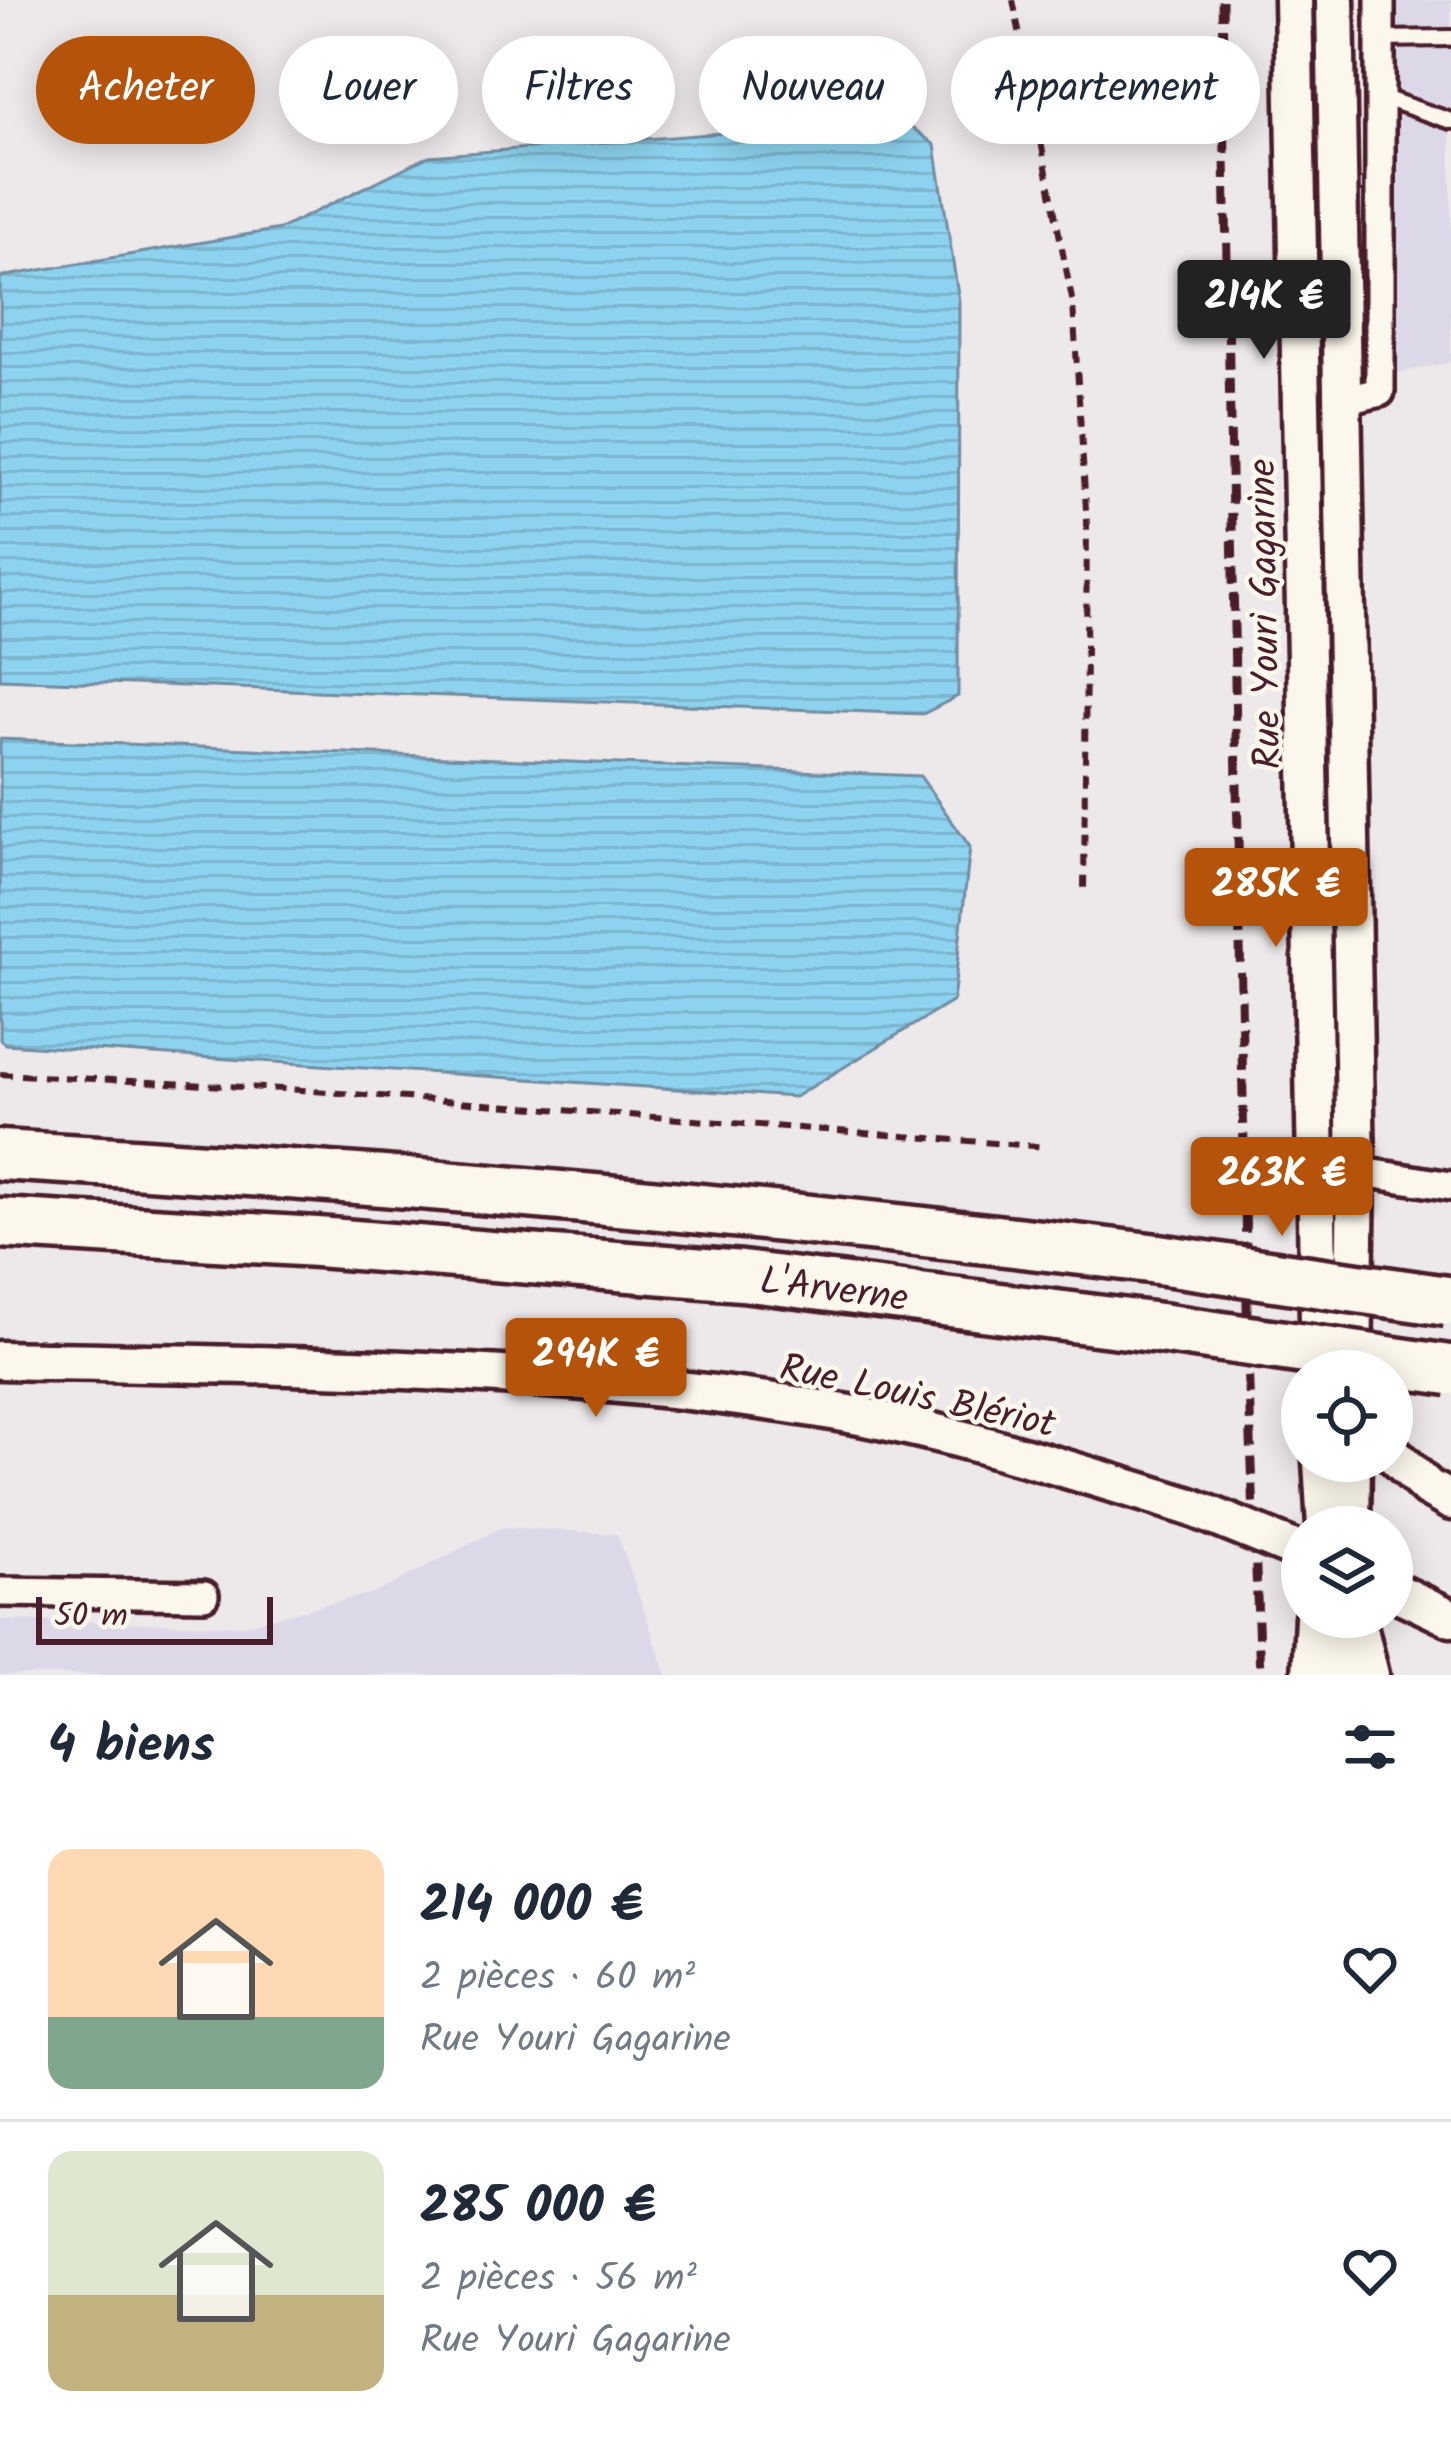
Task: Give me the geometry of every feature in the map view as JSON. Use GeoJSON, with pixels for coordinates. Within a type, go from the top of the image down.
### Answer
{"type":"FeatureCollection","features":[{"type":"Feature","properties":{"kind":"highway","name":"L'Arverne"},"geometry":{"type":"LineString","coordinates":[[0,1155],[318,1173],[732,1208],[1158,1258],[1449,1301]]}},
{"type":"Feature","properties":{"kind":"highway","name":"L'Arverne"},"geometry":{"type":"LineString","coordinates":[[0,1223],[317,1242],[742,1276],[1160,1328],[1450,1371]]}},
{"type":"Feature","properties":{"kind":"main road","name":"Rue Youri Gagarine"},"geometry":{"type":"LineString","coordinates":[[1293,0],[1345,1350]]}},
{"type":"Feature","properties":{"kind":"main road","name":"Rue Youri Gagarine"},"geometry":{"type":"LineString","coordinates":[[1335,0],[1356,1171],[1347,1350]]}},
{"type":"Feature","properties":{"kind":"main road","name":"Rue Louis Blériot"},"geometry":{"type":"LineString","coordinates":[[0,1360],[482,1371],[821,1409],[992,1448],[1191,1508],[1281,1544]]}},
{"type":"Feature","properties":{"kind":"main road"},"geometry":{"type":"LineString","coordinates":[[1413,1473],[1451,1501]]}},
{"type":"Feature","properties":{"kind":"main road"},"geometry":{"type":"LineString","coordinates":[[1413,1599],[1451,1618]]}},
{"type":"Feature","properties":{"kind":"main road"},"geometry":{"type":"LineString","coordinates":[[1311,1675],[1313,1638]]}},
{"type":"Feature","properties":{"kind":"main road"},"geometry":{"type":"LineString","coordinates":[[1338,1638],[1344,1675]]}},
{"type":"Feature","properties":{"kind":"main road"},"geometry":{"type":"LineString","coordinates":[[1361,1638],[1370,1675]]}},
{"type":"Feature","properties":{"kind":"street"},"geometry":{"type":"LineString","coordinates":[[1342,401],[1380,392],[1380,0]]}},
{"type":"Feature","properties":{"kind":"street"},"geometry":{"type":"LineString","coordinates":[[1356,1171],[1451,1186]]}},
{"type":"Feature","properties":{"kind":"street"},"geometry":{"type":"LineString","coordinates":[[0,1592],[204,1594]]}},
{"type":"Feature","properties":{"kind":"lane"},"geometry":{"type":"LineString","coordinates":[[1379,40],[1451,38]]}},
{"type":"Feature","properties":{"kind":"lane"},"geometry":{"type":"LineString","coordinates":[[1378,96],[1451,121]]}},
{"type":"Feature","properties":{"kind":"path"},"geometry":{"type":"LineString","coordinates":[[1013,0],[1073,304],[1087,525],[1084,892]]}},
{"type":"Feature","properties":{"kind":"path"},"geometry":{"type":"LineString","coordinates":[[0,1074],[301,1090],[1047,1147]]}},
{"type":"Feature","properties":{"kind":"shaded area"},"geometry":{"type":"Polygon","coordinates":[[[1393,0],[1451,0],[1451,362],[1395,374],[1393,0]]]}},
{"type":"Feature","properties":{"kind":"shaded area"},"geometry":{"type":"Polygon","coordinates":[[[502,1527],[617,1534],[667,1675],[0,1675],[0,1620],[242,1625],[377,1592],[502,1527]]]}},
{"type":"Feature","properties":{"kind":"water"},"geometry":{"type":"Polygon","coordinates":[[[699,135],[699,144],[927,144],[927,139],[935,145],[959,301],[958,696],[923,714],[0,679],[0,277],[280,229],[429,156],[582,144],[675,144],[675,137],[699,135]]]}},
{"type":"Feature","properties":{"kind":"water"},"geometry":{"type":"Polygon","coordinates":[[[0,739],[920,776],[970,847],[953,1001],[795,1097],[5,1044],[0,1040],[0,739]]]}},
{"type":"Feature","properties":{"kind":"railway"},"geometry":{"type":"LineString","coordinates":[[1222,0],[1248,1360],[1260,1675]]}}]}
